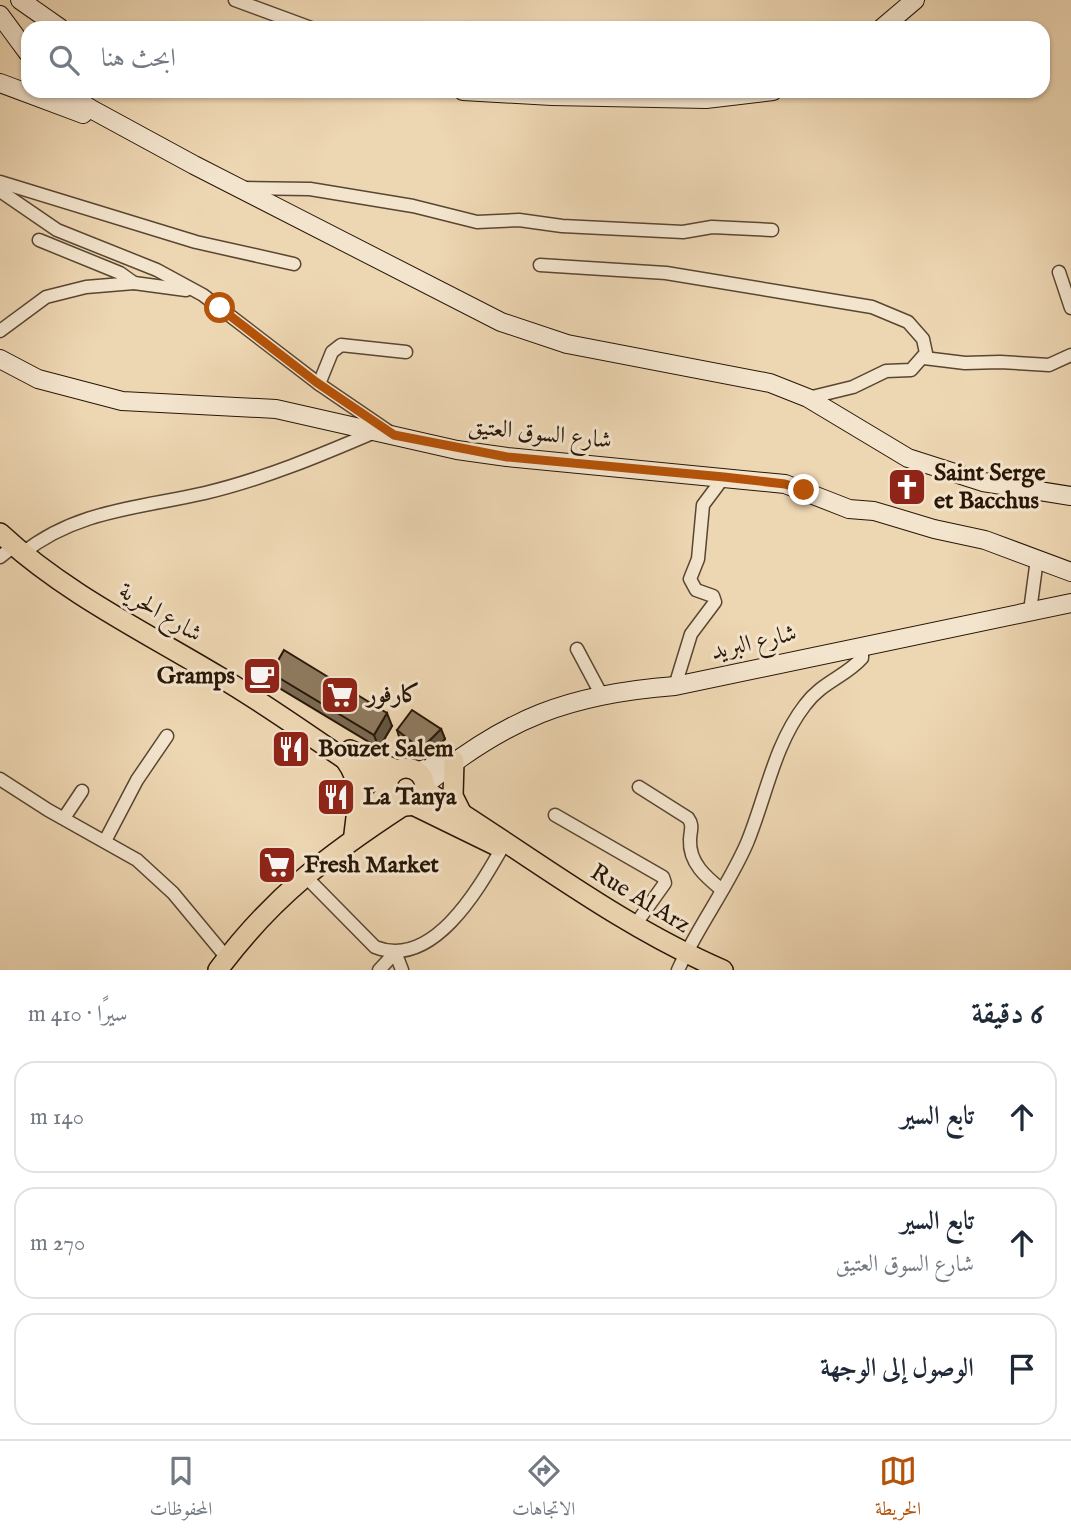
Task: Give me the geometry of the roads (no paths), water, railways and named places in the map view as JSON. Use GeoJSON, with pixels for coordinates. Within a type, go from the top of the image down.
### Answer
{"type":"FeatureCollection","features":[{"type":"Feature","properties":{"kind":"main road"},"geometry":{"type":"LineString","coordinates":[[20,0],[50,21]]}},
{"type":"Feature","properties":{"kind":"main road"},"geometry":{"type":"LineString","coordinates":[[890,21],[915,0]]}},
{"type":"Feature","properties":{"kind":"main road"},"geometry":{"type":"LineString","coordinates":[[0,15],[21,44]]}},
{"type":"Feature","properties":{"kind":"main road"},"geometry":{"type":"LineString","coordinates":[[0,83],[21,90]]}},
{"type":"Feature","properties":{"kind":"main road"},"geometry":{"type":"LineString","coordinates":[[43,98],[123,126]]}},
{"type":"Feature","properties":{"kind":"main road"},"geometry":{"type":"LineString","coordinates":[[76,98],[123,126],[465,305],[531,334],[615,355],[744,376],[808,398],[908,458],[983,482],[1071,496]]}},
{"type":"Feature","properties":{"kind":"main road"},"geometry":{"type":"LineString","coordinates":[[655,98],[714,98]]}},
{"type":"Feature","properties":{"kind":"main road","name":"شارع السوق العتيق"},"geometry":{"type":"LineString","coordinates":[[0,359],[38,379],[103,397],[178,406],[276,409],[507,457],[785,484],[849,509],[874,511],[934,529],[985,540],[1071,572]]}},
{"type":"Feature","properties":{"kind":"main road","name":"شارع الحرية"},"geometry":{"type":"LineString","coordinates":[[9,547],[301,727]]}},
{"type":"Feature","properties":{"kind":"main road","name":"شارع البريد"},"geometry":{"type":"LineString","coordinates":[[407,788],[495,734],[564,703],[601,694],[675,686],[1071,603]]}},
{"type":"Feature","properties":{"kind":"main road","name":"Rue Al Arz"},"geometry":{"type":"LineString","coordinates":[[301,727],[345,760],[461,812],[635,925],[682,962],[723,970]]}},
{"type":"Feature","properties":{"kind":"main road","name":"Rue Al Arz"},"geometry":{"type":"LineString","coordinates":[[301,727],[407,788],[502,848],[537,863]]}},
{"type":"Feature","properties":{"kind":"main road"},"geometry":{"type":"LineString","coordinates":[[456,759],[453,791],[461,812]]}},
{"type":"Feature","properties":{"kind":"main road"},"geometry":{"type":"LineString","coordinates":[[345,760],[354,773],[358,790],[351,838]]}},
{"type":"Feature","properties":{"kind":"main road"},"geometry":{"type":"LineString","coordinates":[[223,964],[304,875],[407,788]]}},
{"type":"Feature","properties":{"kind":"street"},"geometry":{"type":"LineString","coordinates":[[235,0],[292,21]]}},
{"type":"Feature","properties":{"kind":"street"},"geometry":{"type":"LineString","coordinates":[[0,182],[196,242],[294,264]]}},
{"type":"Feature","properties":{"kind":"street"},"geometry":{"type":"LineString","coordinates":[[242,188],[310,189],[413,206],[477,222],[519,220],[562,226],[683,232],[712,227],[772,230]]}},
{"type":"Feature","properties":{"kind":"street"},"geometry":{"type":"LineString","coordinates":[[0,191],[41,221],[74,238],[157,270],[203,295],[386,433]]}},
{"type":"Feature","properties":{"kind":"street"},"geometry":{"type":"LineString","coordinates":[[39,240],[120,272],[134,283]]}},
{"type":"Feature","properties":{"kind":"street"},"geometry":{"type":"LineString","coordinates":[[540,265],[666,272],[872,307],[908,322],[923,339],[927,350],[924,358],[911,370],[886,371],[853,387],[808,398]]}},
{"type":"Feature","properties":{"kind":"street"},"geometry":{"type":"LineString","coordinates":[[1059,272],[1071,308]]}},
{"type":"Feature","properties":{"kind":"street"},"geometry":{"type":"LineString","coordinates":[[0,331],[46,297],[86,287],[134,283],[173,287],[203,295]]}},
{"type":"Feature","properties":{"kind":"street"},"geometry":{"type":"LineString","coordinates":[[319,384],[332,352],[341,345],[406,352]]}},
{"type":"Feature","properties":{"kind":"street"},"geometry":{"type":"LineString","coordinates":[[924,358],[965,363],[1044,365],[1071,355]]}},
{"type":"Feature","properties":{"kind":"street"},"geometry":{"type":"LineString","coordinates":[[9,547],[94,515],[206,493],[386,433]]}},
{"type":"Feature","properties":{"kind":"street"},"geometry":{"type":"LineString","coordinates":[[675,686],[691,634],[715,602],[713,596],[692,586],[690,579],[698,559],[703,505],[724,477]]}},
{"type":"Feature","properties":{"kind":"street"},"geometry":{"type":"LineString","coordinates":[[1030,611],[1037,559]]}},
{"type":"Feature","properties":{"kind":"street"},"geometry":{"type":"LineString","coordinates":[[682,962],[750,836],[785,738],[804,706],[822,686],[854,667],[862,658],[862,645]]}},
{"type":"Feature","properties":{"kind":"street"},"geometry":{"type":"LineString","coordinates":[[578,649],[601,694]]}},
{"type":"Feature","properties":{"kind":"street"},"geometry":{"type":"LineString","coordinates":[[105,841],[136,780],[167,736]]}},
{"type":"Feature","properties":{"kind":"street"},"geometry":{"type":"LineString","coordinates":[[0,779],[105,841],[156,875],[223,964]]}},
{"type":"Feature","properties":{"kind":"street"},"geometry":{"type":"LineString","coordinates":[[639,787],[688,818],[692,827],[690,852],[694,862],[722,891]]}},
{"type":"Feature","properties":{"kind":"street"},"geometry":{"type":"LineString","coordinates":[[64,818],[82,791]]}},
{"type":"Feature","properties":{"kind":"street"},"geometry":{"type":"LineString","coordinates":[[555,816],[663,877],[665,883],[635,925]]}},
{"type":"Feature","properties":{"kind":"street"},"geometry":{"type":"LineString","coordinates":[[304,875],[375,947],[395,956],[418,953],[447,932],[472,901],[502,848]]}},
{"type":"Feature","properties":{"kind":"street"},"geometry":{"type":"LineString","coordinates":[[379,970],[395,956]]}},
{"type":"Feature","properties":{"kind":"street"},"geometry":{"type":"LineString","coordinates":[[395,956],[402,970]]}},
{"type":"Feature","properties":{"kind":"place","name":"Saint Serge et Bacchus"},"geometry":{"type":"Point","coordinates":[907,487]}},
{"type":"Feature","properties":{"kind":"place","name":"Gramps"},"geometry":{"type":"Point","coordinates":[262,676]}},
{"type":"Feature","properties":{"kind":"place","name":"كارفور"},"geometry":{"type":"Point","coordinates":[340,695]}},
{"type":"Feature","properties":{"kind":"place","name":"Bouzet Salem"},"geometry":{"type":"Point","coordinates":[291,749]}},
{"type":"Feature","properties":{"kind":"place","name":"La Tanya"},"geometry":{"type":"Point","coordinates":[336,797]}},
{"type":"Feature","properties":{"kind":"place","name":"Fresh Market"},"geometry":{"type":"Point","coordinates":[277,865]}}]}
